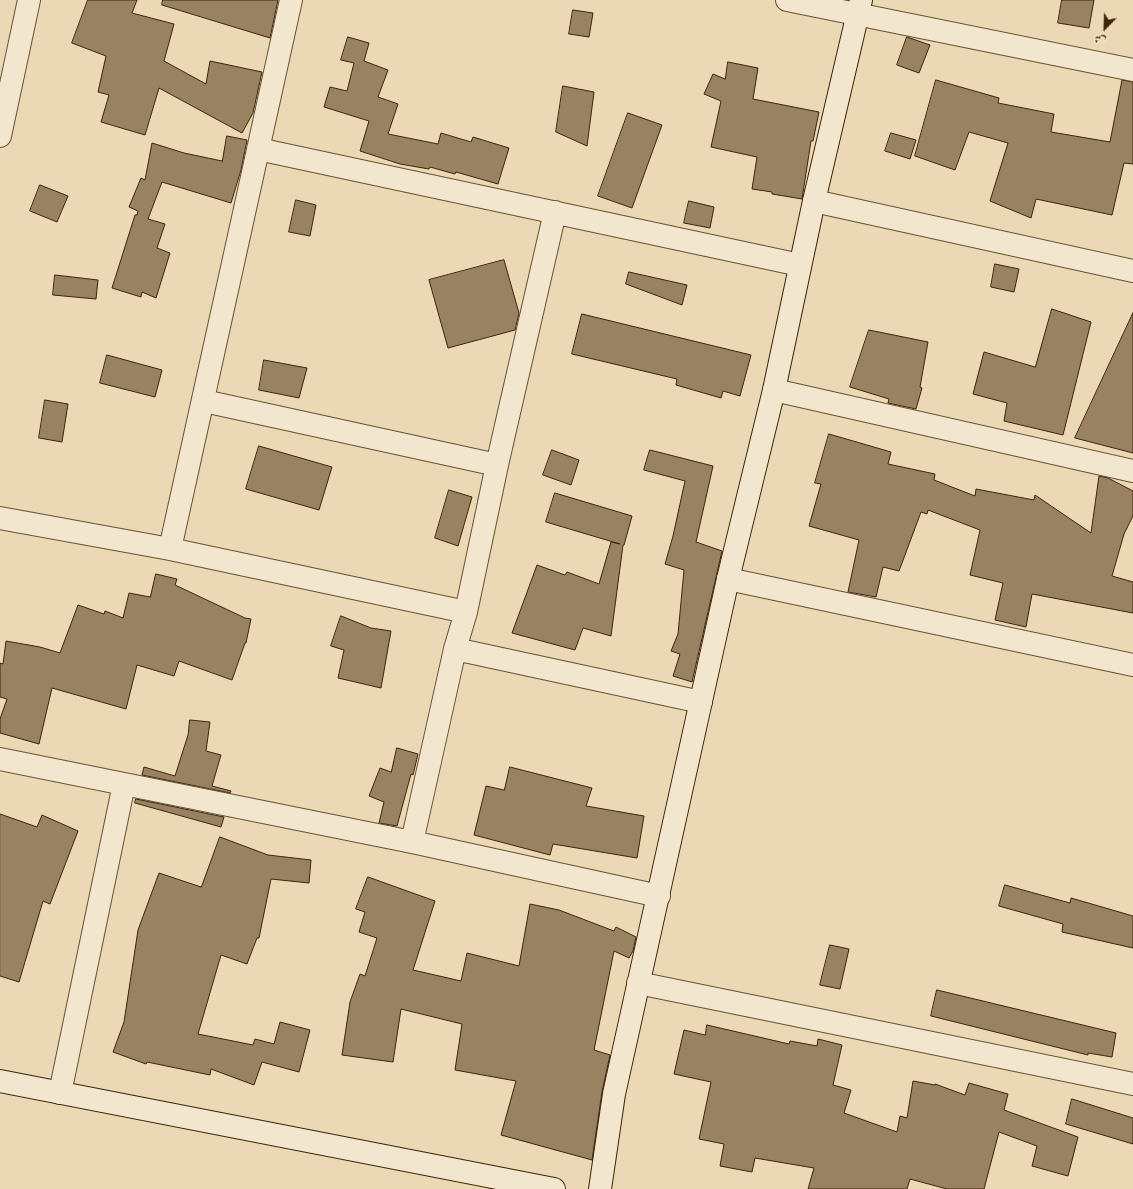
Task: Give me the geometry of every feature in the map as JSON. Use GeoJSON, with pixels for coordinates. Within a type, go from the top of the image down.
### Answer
{"type":"FeatureCollection","features":[{"type":"Feature","properties":{"kind":"street"},"geometry":{"type":"LineString","coordinates":[[0,133],[29,0]]}},
{"type":"Feature","properties":{"kind":"street"},"geometry":{"type":"LineString","coordinates":[[170,549],[204,401],[291,0]]}},
{"type":"Feature","properties":{"kind":"street"},"geometry":{"type":"LineString","coordinates":[[787,0],[860,8],[1133,70]]}},
{"type":"Feature","properties":{"kind":"street"},"geometry":{"type":"LineString","coordinates":[[600,1189],[614,1094],[638,983],[659,896],[728,579],[774,390],[814,201],[860,8]]}},
{"type":"Feature","properties":{"kind":"street"},"geometry":{"type":"LineString","coordinates":[[258,149],[800,265]]}},
{"type":"Feature","properties":{"kind":"street"},"geometry":{"type":"LineString","coordinates":[[814,201],[1133,271]]}},
{"type":"Feature","properties":{"kind":"street"},"geometry":{"type":"LineString","coordinates":[[412,842],[455,649],[466,612],[497,465],[555,212]]}},
{"type":"Feature","properties":{"kind":"street"},"geometry":{"type":"LineString","coordinates":[[774,390],[1133,471]]}},
{"type":"Feature","properties":{"kind":"street"},"geometry":{"type":"LineString","coordinates":[[204,401],[497,465]]}},
{"type":"Feature","properties":{"kind":"street"},"geometry":{"type":"LineString","coordinates":[[0,518],[170,549],[466,612]]}},
{"type":"Feature","properties":{"kind":"street"},"geometry":{"type":"LineString","coordinates":[[728,579],[1133,665]]}},
{"type":"Feature","properties":{"kind":"street"},"geometry":{"type":"LineString","coordinates":[[455,649],[701,702]]}},
{"type":"Feature","properties":{"kind":"street"},"geometry":{"type":"LineString","coordinates":[[0,759],[412,842],[659,896]]}},
{"type":"Feature","properties":{"kind":"street"},"geometry":{"type":"LineString","coordinates":[[60,1093],[124,784]]}},
{"type":"Feature","properties":{"kind":"street"},"geometry":{"type":"LineString","coordinates":[[638,983],[1133,1084]]}},
{"type":"Feature","properties":{"kind":"street"},"geometry":{"type":"LineString","coordinates":[[0,1081],[514,1186],[554,1189]]}},
{"type":"Feature","properties":{"kind":"building"},"geometry":{"type":"Polygon","coordinates":[[[88,0],[137,0],[132,13],[174,24],[164,61],[206,84],[210,61],[262,72],[253,113],[242,133],[159,88],[145,135],[101,122],[109,95],[98,92],[106,56],[72,43],[88,0]]]}},
{"type":"Feature","properties":{"kind":"building"},"geometry":{"type":"Polygon","coordinates":[[[163,0],[278,0],[270,38],[162,5],[163,0]]]}},
{"type":"Feature","properties":{"kind":"building"},"geometry":{"type":"Polygon","coordinates":[[[1062,0],[1094,0],[1089,28],[1058,23],[1062,0]]]}},
{"type":"Feature","properties":{"kind":"building"},"geometry":{"type":"Polygon","coordinates":[[[573,10],[593,13],[589,37],[569,34],[573,10]]]}},
{"type":"Feature","properties":{"kind":"building"},"geometry":{"type":"Polygon","coordinates":[[[348,37],[369,43],[364,61],[388,70],[378,97],[398,104],[388,134],[438,144],[441,133],[471,142],[473,137],[509,148],[498,184],[456,172],[455,174],[430,167],[429,169],[400,164],[360,151],[369,121],[324,107],[330,87],[347,91],[354,63],[341,60],[348,37]]]}},
{"type":"Feature","properties":{"kind":"building"},"geometry":{"type":"Polygon","coordinates":[[[907,37],[930,45],[919,73],[897,65],[907,37]]]}},
{"type":"Feature","properties":{"kind":"building"},"geometry":{"type":"Polygon","coordinates":[[[728,62],[758,68],[753,99],[819,112],[813,141],[811,141],[802,199],[752,189],[757,157],[711,147],[721,101],[704,94],[713,74],[725,79],[728,62]]]}},
{"type":"Feature","properties":{"kind":"building"},"geometry":{"type":"Polygon","coordinates":[[[936,80],[999,98],[998,103],[1054,114],[1051,132],[1110,142],[1122,80],[1133,82],[1133,164],[1124,163],[1112,215],[1036,199],[1031,218],[990,201],[1008,143],[969,132],[955,170],[915,156],[936,80]]]}},
{"type":"Feature","properties":{"kind":"building"},"geometry":{"type":"Polygon","coordinates":[[[563,86],[594,92],[587,146],[556,132],[563,86]]]}},
{"type":"Feature","properties":{"kind":"building"},"geometry":{"type":"Polygon","coordinates":[[[628,113],[662,125],[632,208],[598,196],[628,113]]]}},
{"type":"Feature","properties":{"kind":"building"},"geometry":{"type":"Polygon","coordinates":[[[891,133],[916,140],[910,159],[885,151],[891,133]]]}},
{"type":"Feature","properties":{"kind":"building"},"geometry":{"type":"Polygon","coordinates":[[[227,136],[247,140],[241,170],[231,203],[162,182],[148,219],[165,224],[157,248],[170,253],[156,298],[142,292],[141,297],[112,288],[135,215],[137,215],[138,211],[129,207],[141,178],[145,180],[152,143],[184,153],[222,161],[227,136]]]}},
{"type":"Feature","properties":{"kind":"building"},"geometry":{"type":"Polygon","coordinates":[[[40,185],[68,196],[57,222],[30,211],[40,185]]]}},
{"type":"Feature","properties":{"kind":"building"},"geometry":{"type":"Polygon","coordinates":[[[296,200],[316,205],[310,236],[289,232],[296,200]]]}},
{"type":"Feature","properties":{"kind":"building"},"geometry":{"type":"Polygon","coordinates":[[[689,201],[714,207],[710,228],[684,223],[689,201]]]}},
{"type":"Feature","properties":{"kind":"building"},"geometry":{"type":"Polygon","coordinates":[[[504,260],[519,313],[515,330],[448,348],[429,280],[504,260]]]}},
{"type":"Feature","properties":{"kind":"building"},"geometry":{"type":"Polygon","coordinates":[[[995,264],[1019,269],[1014,292],[991,287],[995,264]]]}},
{"type":"Feature","properties":{"kind":"building"},"geometry":{"type":"Polygon","coordinates":[[[629,272],[687,285],[682,305],[626,284],[629,272]]]}},
{"type":"Feature","properties":{"kind":"building"},"geometry":{"type":"Polygon","coordinates":[[[55,275],[98,280],[96,299],[53,295],[55,275]]]}},
{"type":"Feature","properties":{"kind":"building"},"geometry":{"type":"Polygon","coordinates":[[[1052,309],[1091,322],[1063,435],[1004,421],[1007,403],[973,394],[984,352],[1035,367],[1052,309]]]}},
{"type":"Feature","properties":{"kind":"building"},"geometry":{"type":"Polygon","coordinates":[[[1133,313],[1133,453],[1075,438],[1133,313]]]}},
{"type":"Feature","properties":{"kind":"building"},"geometry":{"type":"Polygon","coordinates":[[[582,314],[751,355],[740,396],[723,391],[721,398],[676,385],[677,379],[572,354],[582,314]]]}},
{"type":"Feature","properties":{"kind":"building"},"geometry":{"type":"Polygon","coordinates":[[[869,330],[928,342],[920,387],[922,388],[916,409],[888,403],[889,399],[850,387],[869,330]]]}},
{"type":"Feature","properties":{"kind":"building"},"geometry":{"type":"Polygon","coordinates":[[[107,355],[162,370],[155,397],[100,383],[107,355]]]}},
{"type":"Feature","properties":{"kind":"building"},"geometry":{"type":"Polygon","coordinates":[[[264,360],[307,368],[299,398],[259,390],[264,360]]]}},
{"type":"Feature","properties":{"kind":"building"},"geometry":{"type":"Polygon","coordinates":[[[45,400],[68,404],[62,442],[39,438],[45,400]]]}},
{"type":"Feature","properties":{"kind":"building"},"geometry":{"type":"Polygon","coordinates":[[[829,434],[891,452],[888,464],[935,474],[934,480],[975,496],[976,489],[1034,500],[1035,495],[1091,533],[1099,476],[1108,478],[1133,491],[1133,516],[1124,534],[1112,576],[1133,582],[1133,613],[1032,594],[1026,627],[995,620],[1003,583],[970,575],[980,530],[928,510],[927,514],[921,512],[899,571],[883,567],[876,597],[848,592],[859,540],[809,526],[821,484],[815,483],[829,434]]]}},
{"type":"Feature","properties":{"kind":"building"},"geometry":{"type":"Polygon","coordinates":[[[259,446],[332,467],[319,510],[246,489],[259,446]]]}},
{"type":"Feature","properties":{"kind":"building"},"geometry":{"type":"Polygon","coordinates":[[[552,450],[579,460],[571,485],[543,475],[552,450]]]}},
{"type":"Feature","properties":{"kind":"building"},"geometry":{"type":"Polygon","coordinates":[[[650,450],[713,466],[696,542],[722,551],[692,682],[673,676],[680,654],[671,651],[678,634],[684,570],[665,564],[673,536],[685,481],[644,470],[650,450]]]}},
{"type":"Feature","properties":{"kind":"building"},"geometry":{"type":"Polygon","coordinates":[[[449,490],[472,497],[458,546],[435,538],[449,490]]]}},
{"type":"Feature","properties":{"kind":"building"},"geometry":{"type":"Polygon","coordinates":[[[555,493],[632,516],[623,545],[611,636],[583,628],[575,650],[512,633],[537,565],[565,575],[567,572],[599,584],[611,542],[620,544],[546,522],[555,493]]]}},
{"type":"Feature","properties":{"kind":"building"},"geometry":{"type":"Polygon","coordinates":[[[156,574],[177,579],[175,585],[245,618],[251,619],[246,643],[232,680],[179,661],[174,676],[137,665],[126,709],[52,688],[39,744],[0,733],[0,719],[7,699],[0,697],[0,663],[3,664],[6,641],[40,647],[60,653],[78,605],[104,614],[105,611],[123,618],[129,593],[150,597],[156,574]]]}},
{"type":"Feature","properties":{"kind":"building"},"geometry":{"type":"Polygon","coordinates":[[[341,616],[371,628],[391,631],[381,688],[338,678],[344,650],[331,646],[341,616]]]}},
{"type":"Feature","properties":{"kind":"building"},"geometry":{"type":"Polygon","coordinates":[[[190,720],[210,722],[206,751],[221,755],[212,786],[231,791],[230,793],[142,775],[144,767],[175,776],[188,735],[190,720]]]}},
{"type":"Feature","properties":{"kind":"building"},"geometry":{"type":"Polygon","coordinates":[[[397,748],[418,754],[397,826],[379,823],[384,802],[369,796],[380,768],[391,772],[397,748]]]}},
{"type":"Feature","properties":{"kind":"building"},"geometry":{"type":"Polygon","coordinates":[[[510,767],[592,788],[586,806],[644,816],[637,858],[553,844],[550,855],[474,835],[486,786],[504,790],[510,767]]]}},
{"type":"Feature","properties":{"kind":"building"},"geometry":{"type":"Polygon","coordinates":[[[136,799],[224,817],[221,827],[135,803],[136,799]]]}},
{"type":"Feature","properties":{"kind":"building"},"geometry":{"type":"Polygon","coordinates":[[[0,814],[37,827],[42,815],[78,831],[50,904],[43,901],[19,982],[0,976],[0,814]]]}},
{"type":"Feature","properties":{"kind":"building"},"geometry":{"type":"Polygon","coordinates":[[[220,837],[268,855],[311,860],[309,883],[271,879],[259,938],[257,938],[247,964],[221,955],[198,1034],[253,1045],[255,1039],[274,1044],[280,1022],[310,1030],[299,1072],[262,1062],[254,1085],[211,1069],[210,1075],[147,1062],[146,1064],[113,1052],[124,1022],[138,930],[159,873],[201,887],[220,837]]]}},
{"type":"Feature","properties":{"kind":"building"},"geometry":{"type":"Polygon","coordinates":[[[368,877],[435,901],[413,970],[461,981],[467,953],[519,966],[530,904],[559,910],[614,931],[616,927],[636,937],[633,951],[629,958],[614,951],[594,1050],[610,1055],[602,1092],[592,1160],[501,1135],[516,1081],[455,1070],[462,1024],[401,1009],[393,1062],[342,1055],[350,1002],[360,974],[365,976],[377,938],[359,932],[365,912],[356,909],[368,877]]]}},
{"type":"Feature","properties":{"kind":"building"},"geometry":{"type":"Polygon","coordinates":[[[1005,885],[1070,903],[1071,898],[1133,916],[1133,948],[1062,932],[1063,924],[999,906],[1005,885]]]}},
{"type":"Feature","properties":{"kind":"building"},"geometry":{"type":"Polygon","coordinates":[[[830,945],[849,949],[840,989],[820,985],[830,945]]]}},
{"type":"Feature","properties":{"kind":"building"},"geometry":{"type":"Polygon","coordinates":[[[937,990],[1116,1033],[1112,1057],[1088,1053],[1088,1055],[931,1016],[937,990]]]}},
{"type":"Feature","properties":{"kind":"building"},"geometry":{"type":"Polygon","coordinates":[[[707,1025],[789,1044],[790,1041],[817,1046],[818,1039],[842,1045],[833,1085],[851,1090],[844,1113],[897,1132],[900,1116],[907,1118],[913,1081],[935,1084],[965,1095],[969,1083],[1008,1094],[1004,1110],[1078,1137],[1068,1176],[1032,1166],[1037,1146],[999,1132],[984,1189],[947,1189],[910,1179],[907,1189],[808,1189],[814,1168],[755,1158],[752,1172],[720,1166],[724,1144],[699,1139],[711,1082],[674,1074],[684,1030],[705,1035],[707,1025]]]}},
{"type":"Feature","properties":{"kind":"building"},"geometry":{"type":"Polygon","coordinates":[[[1072,1099],[1133,1118],[1133,1144],[1066,1124],[1072,1099]]]}}]}
